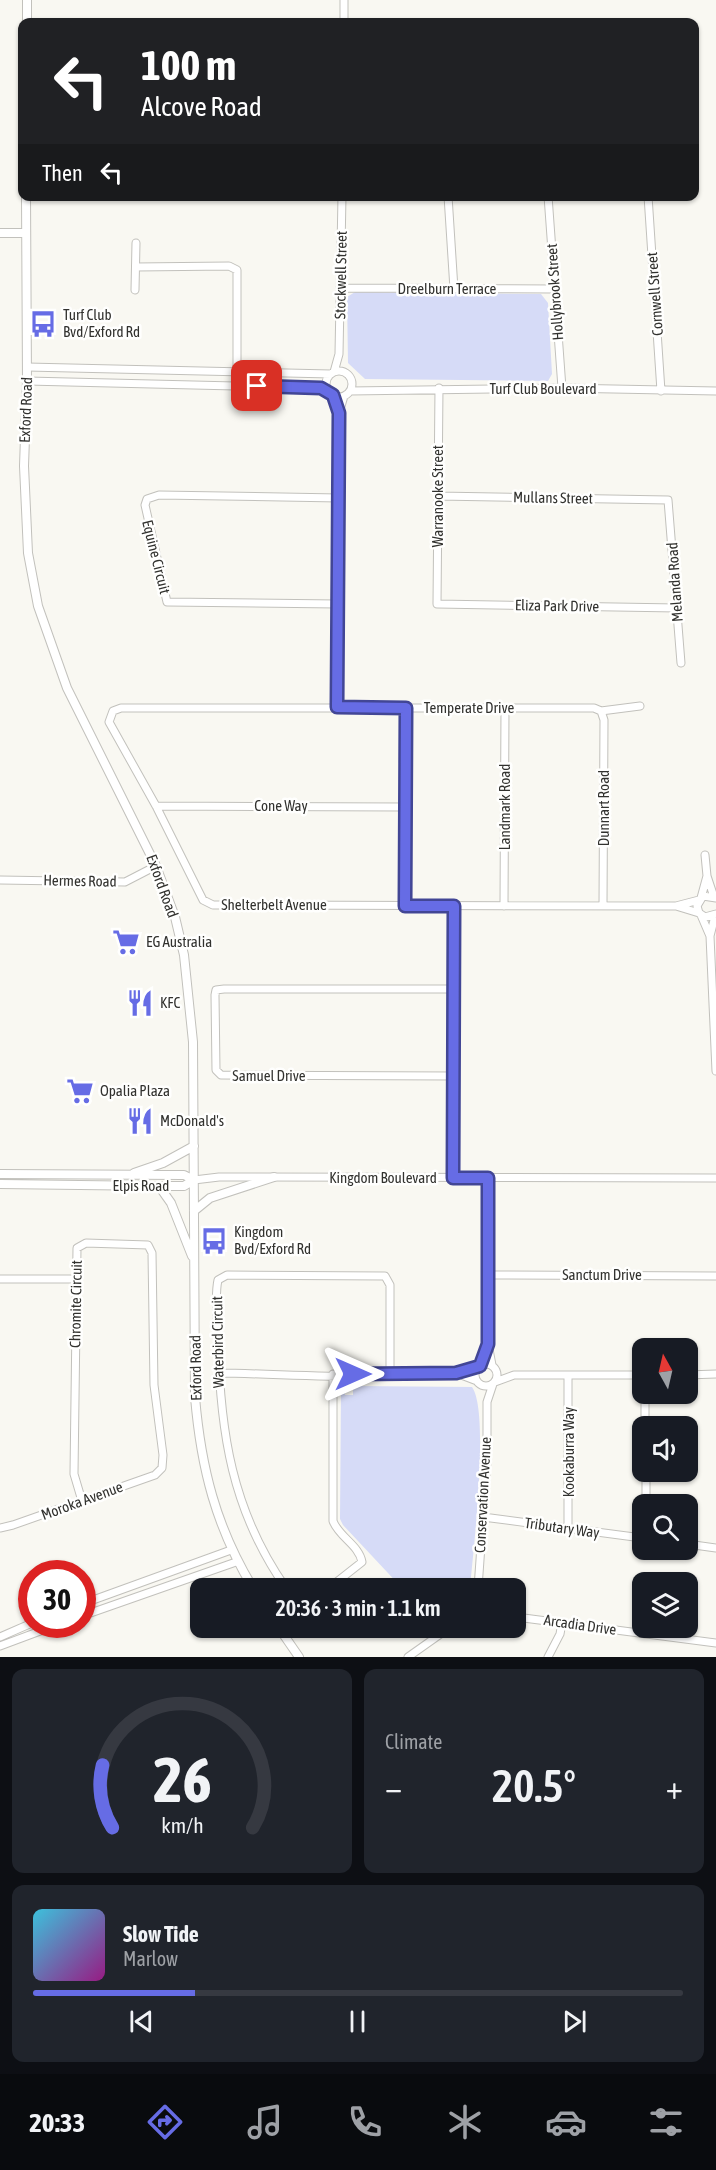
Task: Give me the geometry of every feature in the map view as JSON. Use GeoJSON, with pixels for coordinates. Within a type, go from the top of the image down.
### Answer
{"type":"FeatureCollection","features":[{"type":"Feature","properties":{"kind":"street"},"geometry":{"type":"LineString","coordinates":[[27,0],[27,18]]}},
{"type":"Feature","properties":{"kind":"street"},"geometry":{"type":"LineString","coordinates":[[344,0],[344,18]]}},
{"type":"Feature","properties":{"kind":"street","name":"Exford Road"},"geometry":{"type":"LineString","coordinates":[[26,201],[25,510],[28,553],[38,606],[67,688],[156,866],[175,917],[191,1004],[195,1397],[199,1436],[212,1498],[236,1562],[246,1578]]}},
{"type":"Feature","properties":{"kind":"street","name":"Stockwell Street"},"geometry":{"type":"LineString","coordinates":[[331,394],[326,381],[332,373],[339,354],[342,201]]}},
{"type":"Feature","properties":{"kind":"street"},"geometry":{"type":"LineString","coordinates":[[448,201],[454,289]]}},
{"type":"Feature","properties":{"kind":"street","name":"Hollybrook Street"},"geometry":{"type":"LineString","coordinates":[[548,201],[562,388]]}},
{"type":"Feature","properties":{"kind":"street","name":"Cornwell Street"},"geometry":{"type":"LineString","coordinates":[[648,201],[661,391]]}},
{"type":"Feature","properties":{"kind":"street"},"geometry":{"type":"LineString","coordinates":[[0,232],[25,233]]}},
{"type":"Feature","properties":{"kind":"street"},"geometry":{"type":"LineString","coordinates":[[135,290],[136,243]]}},
{"type":"Feature","properties":{"kind":"street"},"geometry":{"type":"LineString","coordinates":[[136,267],[229,266],[237,270],[237,386]]}},
{"type":"Feature","properties":{"kind":"street","name":"Dreelburn Terrace"},"geometry":{"type":"LineString","coordinates":[[341,288],[554,289]]}},
{"type":"Feature","properties":{"kind":"street","name":"Stockwell Street"},"geometry":{"type":"LineString","coordinates":[[339,354],[349,376]]}},
{"type":"Feature","properties":{"kind":"street"},"geometry":{"type":"LineString","coordinates":[[27,367],[237,370],[332,373],[349,376],[347,393],[339,413],[337,707]]}},
{"type":"Feature","properties":{"kind":"street","name":"Turf Club Boulevard"},"geometry":{"type":"LineString","coordinates":[[349,376],[370,389]]}},
{"type":"Feature","properties":{"kind":"street"},"geometry":{"type":"LineString","coordinates":[[27,381],[321,388],[331,394],[339,413]]}},
{"type":"Feature","properties":{"kind":"street","name":"Turf Club Boulevard"},"geometry":{"type":"LineString","coordinates":[[331,394],[370,389],[439,388],[716,391]]}},
{"type":"Feature","properties":{"kind":"street","name":"Warranooke Street"},"geometry":{"type":"LineString","coordinates":[[437,604],[439,388]]}},
{"type":"Feature","properties":{"kind":"street","name":"Equine Circuit"},"geometry":{"type":"LineString","coordinates":[[337,604],[167,602],[145,505],[147,499],[159,495],[339,498]]}},
{"type":"Feature","properties":{"kind":"street","name":"Mullans Street"},"geometry":{"type":"LineString","coordinates":[[438,496],[668,501]]}},
{"type":"Feature","properties":{"kind":"street","name":"Melanda Road"},"geometry":{"type":"LineString","coordinates":[[668,501],[681,663]]}},
{"type":"Feature","properties":{"kind":"street","name":"Eliza Park Drive"},"geometry":{"type":"LineString","coordinates":[[437,604],[677,608]]}},
{"type":"Feature","properties":{"kind":"street","name":"Temperate Drive"},"geometry":{"type":"LineString","coordinates":[[337,707],[594,708],[602,711],[640,706]]}},
{"type":"Feature","properties":{"kind":"street","name":"Shelterbelt Avenue"},"geometry":{"type":"LineString","coordinates":[[337,707],[121,708],[112,711],[109,722],[156,806],[203,900],[213,905],[676,906],[700,899],[715,898]]}},
{"type":"Feature","properties":{"kind":"street"},"geometry":{"type":"LineString","coordinates":[[405,906],[406,708]]}},
{"type":"Feature","properties":{"kind":"street","name":"Landmark Road"},"geometry":{"type":"LineString","coordinates":[[504,906],[505,708]]}},
{"type":"Feature","properties":{"kind":"street","name":"Dunnart Road"},"geometry":{"type":"LineString","coordinates":[[602,711],[604,718],[603,906]]}},
{"type":"Feature","properties":{"kind":"street","name":"Cone Way"},"geometry":{"type":"LineString","coordinates":[[156,806],[405,807]]}},
{"type":"Feature","properties":{"kind":"street"},"geometry":{"type":"LineString","coordinates":[[705,855],[707,876],[715,898]]}},
{"type":"Feature","properties":{"kind":"street","name":"Hermes Road"},"geometry":{"type":"LineString","coordinates":[[0,880],[125,882],[156,866]]}},
{"type":"Feature","properties":{"kind":"street"},"geometry":{"type":"LineString","coordinates":[[707,876],[700,899],[700,914],[710,936]]}},
{"type":"Feature","properties":{"kind":"street"},"geometry":{"type":"LineString","coordinates":[[453,1178],[454,906]]}},
{"type":"Feature","properties":{"kind":"street","name":"Shelterbelt Avenue"},"geometry":{"type":"LineString","coordinates":[[676,906],[700,914],[715,915]]}},
{"type":"Feature","properties":{"kind":"street"},"geometry":{"type":"LineString","coordinates":[[715,915],[710,936],[716,1071]]}},
{"type":"Feature","properties":{"kind":"street","name":"Samuel Drive"},"geometry":{"type":"LineString","coordinates":[[454,989],[216,990],[216,1070],[225,1076],[454,1076]]}},
{"type":"Feature","properties":{"kind":"street"},"geometry":{"type":"LineString","coordinates":[[128,1175],[164,1162],[194,1146]]}},
{"type":"Feature","properties":{"kind":"street","name":"Elpis Road"},"geometry":{"type":"LineString","coordinates":[[0,1174],[184,1175],[194,1180]]}},
{"type":"Feature","properties":{"kind":"street"},"geometry":{"type":"LineString","coordinates":[[194,1211],[210,1198],[274,1177]]}},
{"type":"Feature","properties":{"kind":"street","name":"Kingdom Boulevard"},"geometry":{"type":"LineString","coordinates":[[194,1180],[274,1177],[716,1178]]}},
{"type":"Feature","properties":{"kind":"street"},"geometry":{"type":"LineString","coordinates":[[488,1178],[488,1344],[497,1375],[494,1383]]}},
{"type":"Feature","properties":{"kind":"street","name":"Elpis Road"},"geometry":{"type":"LineString","coordinates":[[0,1185],[184,1186],[194,1180]]}},
{"type":"Feature","properties":{"kind":"street"},"geometry":{"type":"LineString","coordinates":[[159,1186],[171,1203],[194,1262]]}},
{"type":"Feature","properties":{"kind":"street","name":"Chromite Circuit"},"geometry":{"type":"LineString","coordinates":[[82,1501],[74,1473],[77,1248],[82,1244],[143,1244],[152,1249],[155,1399],[164,1455],[162,1468]]}},
{"type":"Feature","properties":{"kind":"street","name":"Waterbird Circuit"},"geometry":{"type":"LineString","coordinates":[[280,1578],[255,1536],[234,1481],[224,1435],[219,1373],[217,1284],[223,1275],[380,1275],[388,1278],[390,1285],[390,1375]]}},
{"type":"Feature","properties":{"kind":"street","name":"Sanctum Drive"},"geometry":{"type":"LineString","coordinates":[[488,1275],[716,1276]]}},
{"type":"Feature","properties":{"kind":"street"},"geometry":{"type":"LineString","coordinates":[[0,1279],[76,1279]]}},
{"type":"Feature","properties":{"kind":"street"},"geometry":{"type":"LineString","coordinates":[[478,1383],[475,1375],[488,1344]]}},
{"type":"Feature","properties":{"kind":"street"},"geometry":{"type":"LineString","coordinates":[[219,1373],[390,1375],[456,1373],[478,1367],[494,1367],[514,1375],[632,1375]]}},
{"type":"Feature","properties":{"kind":"street"},"geometry":{"type":"LineString","coordinates":[[456,1373],[478,1383],[494,1383],[514,1375]]}},
{"type":"Feature","properties":{"kind":"street"},"geometry":{"type":"LineString","coordinates":[[333,1374],[333,1521],[336,1529],[360,1554],[362,1562],[342,1578]]}},
{"type":"Feature","properties":{"kind":"street"},"geometry":{"type":"LineString","coordinates":[[698,1375],[716,1374]]}},
{"type":"Feature","properties":{"kind":"street","name":"Kookaburra Way"},"geometry":{"type":"LineString","coordinates":[[568,1375],[568,1528]]}},
{"type":"Feature","properties":{"kind":"street","name":"Conservation Avenue"},"geometry":{"type":"LineString","coordinates":[[478,1383],[487,1402]]}},
{"type":"Feature","properties":{"kind":"street","name":"Conservation Avenue"},"geometry":{"type":"LineString","coordinates":[[479,1578],[487,1402],[494,1383]]}},
{"type":"Feature","properties":{"kind":"street","name":"Moroka Avenue"},"geometry":{"type":"LineString","coordinates":[[0,1528],[155,1475],[162,1468]]}},
{"type":"Feature","properties":{"kind":"street","name":"Tributary Way"},"geometry":{"type":"LineString","coordinates":[[483,1517],[632,1537]]}},
{"type":"Feature","properties":{"kind":"street"},"geometry":{"type":"LineString","coordinates":[[698,1546],[716,1548]]}},
{"type":"Feature","properties":{"kind":"street"},"geometry":{"type":"LineString","coordinates":[[96,1599],[231,1550]]}},
{"type":"Feature","properties":{"kind":"street"},"geometry":{"type":"LineString","coordinates":[[96,1611],[236,1562]]}},
{"type":"Feature","properties":{"kind":"street","name":"Arcadia Drive"},"geometry":{"type":"LineString","coordinates":[[526,1618],[716,1643]]}},
{"type":"Feature","properties":{"kind":"street"},"geometry":{"type":"LineString","coordinates":[[548,1657],[560,1634],[562,1623]]}},
{"type":"Feature","properties":{"kind":"street"},"geometry":{"type":"LineString","coordinates":[[0,1637],[18,1629]]}},
{"type":"Feature","properties":{"kind":"street"},"geometry":{"type":"LineString","coordinates":[[0,1646],[21,1638]]}},
{"type":"Feature","properties":{"kind":"street"},"geometry":{"type":"LineString","coordinates":[[286,1638],[300,1657]]}},
{"type":"Feature","properties":{"kind":"street"},"geometry":{"type":"LineString","coordinates":[[408,1657],[435,1638]]}},
{"type":"Feature","properties":{"kind":"shaded area"},"geometry":{"type":"Polygon","coordinates":[[[355,292],[541,294],[548,303],[552,374],[548,381],[365,379],[348,363],[347,297],[355,292]]]}},
{"type":"Feature","properties":{"kind":"shaded area"},"geometry":{"type":"Polygon","coordinates":[[[344,1386],[345,1395],[353,1395],[353,1386],[472,1387],[477,1401],[480,1424],[480,1452],[471,1578],[393,1578],[343,1525],[340,1519],[341,1390],[344,1386]]]}},
{"type":"Feature","properties":{"kind":"place","name":"Turf Club Bvd/Exford Rd"},"geometry":{"type":"Point","coordinates":[43,324]}},
{"type":"Feature","properties":{"kind":"place","name":"EG Australia"},"geometry":{"type":"Point","coordinates":[126,942]}},
{"type":"Feature","properties":{"kind":"place","name":"KFC"},"geometry":{"type":"Point","coordinates":[140,1003]}},
{"type":"Feature","properties":{"kind":"place","name":"Opalia Plaza"},"geometry":{"type":"Point","coordinates":[80,1091]}},
{"type":"Feature","properties":{"kind":"place","name":"McDonald's"},"geometry":{"type":"Point","coordinates":[140,1121]}},
{"type":"Feature","properties":{"kind":"place","name":"Kingdom Bvd/Exford Rd"},"geometry":{"type":"Point","coordinates":[214,1241]}},
{"type":"Feature","properties":{"kind":"route"},"geometry":{"type":"LineString","coordinates":[[257,386],[321,388],[333,395],[339,413],[337,707],[406,708],[405,906],[454,906],[453,1178],[488,1178],[488,1344],[480,1366],[456,1373],[353,1374]]}}]}
